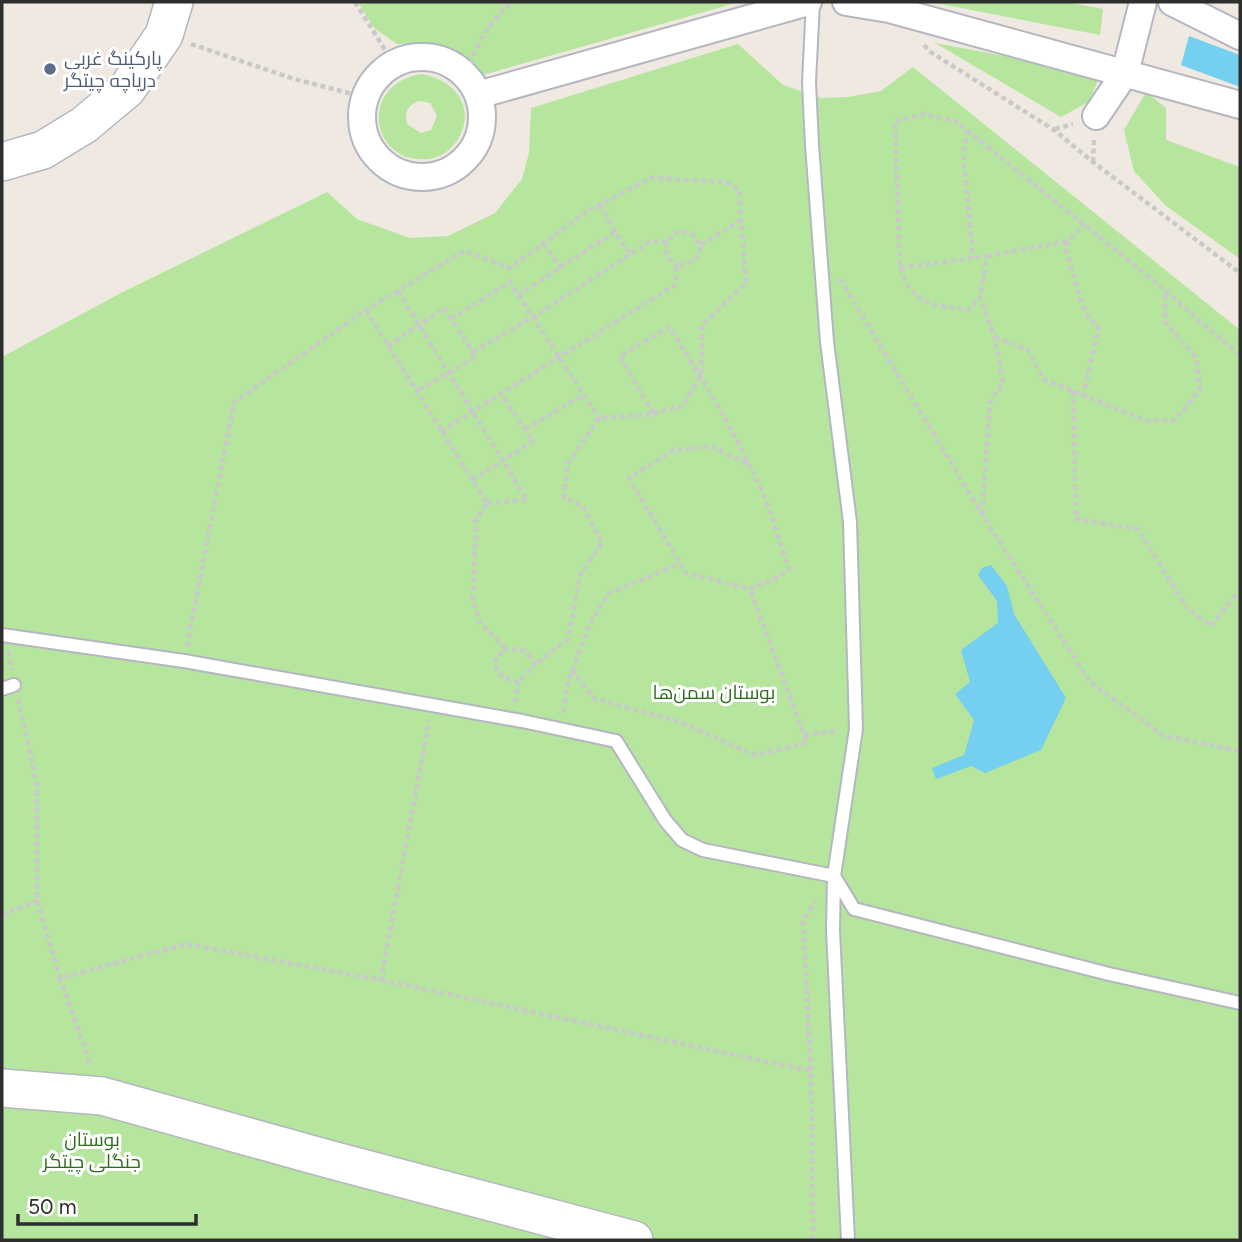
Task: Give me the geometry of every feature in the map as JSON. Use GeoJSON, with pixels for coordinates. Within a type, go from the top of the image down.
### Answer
{"type":"FeatureCollection","features":[{"type":"Feature","properties":{"kind":"street"},"geometry":{"type":"LineString","coordinates":[[472,86],[810,2]]}},
{"type":"Feature","properties":{"kind":"street"},"geometry":{"type":"LineString","coordinates":[[846,2],[889,9],[1240,105]]}},
{"type":"Feature","properties":{"kind":"street"},"geometry":{"type":"LineString","coordinates":[[1096,116],[1125,73],[1143,2]]}},
{"type":"Feature","properties":{"kind":"street"},"geometry":{"type":"LineString","coordinates":[[1172,2],[1240,36]]}},
{"type":"Feature","properties":{"kind":"street"},"geometry":{"type":"LineString","coordinates":[[2,162],[43,150],[83,125],[127,89],[169,18]]}},
{"type":"Feature","properties":{"kind":"street"},"geometry":{"type":"LineString","coordinates":[[413,58],[432,58],[451,64],[472,86],[482,113],[480,133],[472,150],[459,164],[442,174],[423,177],[404,175],[387,167],[373,153],[364,136],[361,116],[364,97],[376,78],[394,64],[413,58]]}},
{"type":"Feature","properties":{"kind":"street"},"geometry":{"type":"LineString","coordinates":[[2,1088],[102,1096],[634,1240]]}},
{"type":"Feature","properties":{"kind":"lane"},"geometry":{"type":"LineString","coordinates":[[810,2],[809,82],[827,342],[850,522],[856,729],[834,876],[848,1240]]}},
{"type":"Feature","properties":{"kind":"lane"},"geometry":{"type":"LineString","coordinates":[[4,635],[184,661],[616,741],[665,820],[682,839],[703,850],[834,876],[854,909],[1109,974],[1240,1003]]}},
{"type":"Feature","properties":{"kind":"path"},"geometry":{"type":"LineString","coordinates":[[355,2],[394,64]]}},
{"type":"Feature","properties":{"kind":"path"},"geometry":{"type":"LineString","coordinates":[[472,86],[476,46],[511,2]]}},
{"type":"Feature","properties":{"kind":"path"},"geometry":{"type":"LineString","coordinates":[[169,18],[294,79],[364,97]]}},
{"type":"Feature","properties":{"kind":"path"},"geometry":{"type":"LineString","coordinates":[[921,42],[929,51],[1054,130],[1240,273]]}},
{"type":"Feature","properties":{"kind":"path"},"geometry":{"type":"LineString","coordinates":[[980,298],[968,310],[919,300],[907,287],[900,268],[895,121],[925,114],[957,122],[1165,290],[1240,355]]}},
{"type":"Feature","properties":{"kind":"path"},"geometry":{"type":"LineString","coordinates":[[968,130],[962,153],[973,258]]}},
{"type":"Feature","properties":{"kind":"path"},"geometry":{"type":"LineString","coordinates":[[184,661],[234,402],[366,310],[464,251],[510,268],[600,205],[651,178],[726,183],[739,190],[746,283],[702,325],[701,374],[683,406],[653,413],[599,418]]}},
{"type":"Feature","properties":{"kind":"path"},"geometry":{"type":"LineString","coordinates":[[600,205],[630,254]]}},
{"type":"Feature","properties":{"kind":"path"},"geometry":{"type":"LineString","coordinates":[[677,266],[694,261],[699,255],[701,245],[742,220]]}},
{"type":"Feature","properties":{"kind":"path"},"geometry":{"type":"LineString","coordinates":[[1083,395],[1099,328],[1085,313],[1065,247],[1084,224]]}},
{"type":"Feature","properties":{"kind":"path"},"geometry":{"type":"LineString","coordinates":[[473,352],[651,241],[666,242],[678,231],[692,234],[701,245]]}},
{"type":"Feature","properties":{"kind":"path"},"geometry":{"type":"LineString","coordinates":[[518,295],[615,232]]}},
{"type":"Feature","properties":{"kind":"path"},"geometry":{"type":"LineString","coordinates":[[900,268],[1068,241]]}},
{"type":"Feature","properties":{"kind":"path"},"geometry":{"type":"LineString","coordinates":[[442,431],[675,285],[677,266],[666,254],[666,242]]}},
{"type":"Feature","properties":{"kind":"path"},"geometry":{"type":"LineString","coordinates":[[543,244],[561,267]]}},
{"type":"Feature","properties":{"kind":"path"},"geometry":{"type":"LineString","coordinates":[[820,246],[982,514],[1090,682],[1164,736],[1240,751]]}},
{"type":"Feature","properties":{"kind":"path"},"geometry":{"type":"LineString","coordinates":[[982,514],[990,403],[1003,382],[995,337],[980,298],[987,256]]}},
{"type":"Feature","properties":{"kind":"path"},"geometry":{"type":"LineString","coordinates":[[451,319],[510,282],[599,418]]}},
{"type":"Feature","properties":{"kind":"path"},"geometry":{"type":"LineString","coordinates":[[995,337],[1028,350],[1043,379],[1147,421],[1175,419],[1199,389],[1196,358],[1165,322],[1165,290]]}},
{"type":"Feature","properties":{"kind":"path"},"geometry":{"type":"LineString","coordinates":[[398,291],[527,500],[486,503]]}},
{"type":"Feature","properties":{"kind":"path"},"geometry":{"type":"LineString","coordinates":[[388,346],[444,308],[473,352],[476,358],[416,391]]}},
{"type":"Feature","properties":{"kind":"path"},"geometry":{"type":"LineString","coordinates":[[366,310],[486,503]]}},
{"type":"Feature","properties":{"kind":"path"},"geometry":{"type":"LineString","coordinates":[[653,413],[620,356],[669,327],[701,374],[748,464],[761,489],[789,569],[773,580],[750,589],[686,573],[629,478],[672,451],[710,446],[748,464]]}},
{"type":"Feature","properties":{"kind":"path"},"geometry":{"type":"LineString","coordinates":[[1073,391],[1076,519],[1138,529],[1187,608],[1211,626],[1240,589]]}},
{"type":"Feature","properties":{"kind":"path"},"geometry":{"type":"LineString","coordinates":[[472,480],[533,441],[501,393]]}},
{"type":"Feature","properties":{"kind":"path"},"geometry":{"type":"LineString","coordinates":[[525,429],[584,395]]}},
{"type":"Feature","properties":{"kind":"path"},"geometry":{"type":"LineString","coordinates":[[504,648],[494,663],[503,678],[518,682],[568,639],[580,575],[602,543],[583,506],[564,497],[567,465],[599,418]]}},
{"type":"Feature","properties":{"kind":"path"},"geometry":{"type":"LineString","coordinates":[[486,503],[477,519],[473,599],[479,621],[504,648],[525,651],[535,665]]}},
{"type":"Feature","properties":{"kind":"path"},"geometry":{"type":"LineString","coordinates":[[560,729],[572,670],[590,624],[609,593],[680,564]]}},
{"type":"Feature","properties":{"kind":"path"},"geometry":{"type":"LineString","coordinates":[[572,670],[593,698],[680,722],[754,755],[807,743],[750,589]]}},
{"type":"Feature","properties":{"kind":"path"},"geometry":{"type":"LineString","coordinates":[[4,635],[8,687],[24,720],[37,784],[37,901],[60,978],[102,1096]]}},
{"type":"Feature","properties":{"kind":"path"},"geometry":{"type":"LineString","coordinates":[[381,980],[431,706]]}},
{"type":"Feature","properties":{"kind":"path"},"geometry":{"type":"LineString","coordinates":[[804,735],[856,729]]}},
{"type":"Feature","properties":{"kind":"path"},"geometry":{"type":"LineString","coordinates":[[813,1240],[811,1071],[803,920],[834,876]]}},
{"type":"Feature","properties":{"kind":"path"},"geometry":{"type":"LineString","coordinates":[[2,915],[37,901]]}},
{"type":"Feature","properties":{"kind":"path"},"geometry":{"type":"LineString","coordinates":[[60,978],[186,944],[381,980],[811,1071]]}},
{"type":"Feature","properties":{"kind":"green space"},"geometry":{"type":"Polygon","coordinates":[[[358,2],[739,2],[483,75],[459,54],[430,43],[397,44],[374,28],[358,2]]]}},
{"type":"Feature","properties":{"kind":"green space"},"geometry":{"type":"Polygon","coordinates":[[[930,2],[1066,2],[1103,9],[1100,35],[930,2]]]}},
{"type":"Feature","properties":{"kind":"green space"},"geometry":{"type":"Polygon","coordinates":[[[935,43],[1100,74],[1090,101],[1061,117],[935,43]]]}},
{"type":"Feature","properties":{"kind":"green space","name":"بوستان سمن‌ها"},"geometry":{"type":"Polygon","coordinates":[[[738,44],[783,85],[822,98],[881,91],[913,67],[1240,330],[1240,1240],[2,1240],[2,357],[121,293],[327,192],[357,219],[410,238],[448,236],[495,213],[522,179],[529,153],[531,108],[738,44]]]}},
{"type":"Feature","properties":{"kind":"green space"},"geometry":{"type":"Polygon","coordinates":[[[421,74],[433,77],[452,88],[459,96],[465,116],[463,127],[455,143],[441,155],[428,159],[409,158],[394,150],[384,138],[379,123],[380,107],[387,93],[401,81],[421,74]],[[416,102],[406,113],[408,125],[421,133],[431,130],[437,116],[430,103],[416,102]]]}},
{"type":"Feature","properties":{"kind":"green space"},"geometry":{"type":"Polygon","coordinates":[[[1146,92],[1166,108],[1166,140],[1240,167],[1240,259],[1165,205],[1134,171],[1124,130],[1146,92]]]}},
{"type":"Feature","properties":{"kind":"water"},"geometry":{"type":"Polygon","coordinates":[[[1189,36],[1240,55],[1240,87],[1181,65],[1189,36]]]}},
{"type":"Feature","properties":{"kind":"water"},"geometry":{"type":"Polygon","coordinates":[[[991,565],[1007,586],[1014,614],[1066,698],[1041,750],[985,773],[971,766],[936,779],[932,768],[964,755],[974,720],[955,694],[970,682],[961,650],[998,623],[997,601],[978,575],[982,568],[991,565]]]}},
{"type":"Feature","properties":{"kind":"place","name":"پارکینگ غربی دریاچه چیتگر"},"geometry":{"type":"Point","coordinates":[50,69]}},
{"type":"Feature","properties":{"kind":"park label","name":"بوستان جنگلی چیتگر"},"geometry":{"type":"Point","coordinates":[92,1150]}}]}
